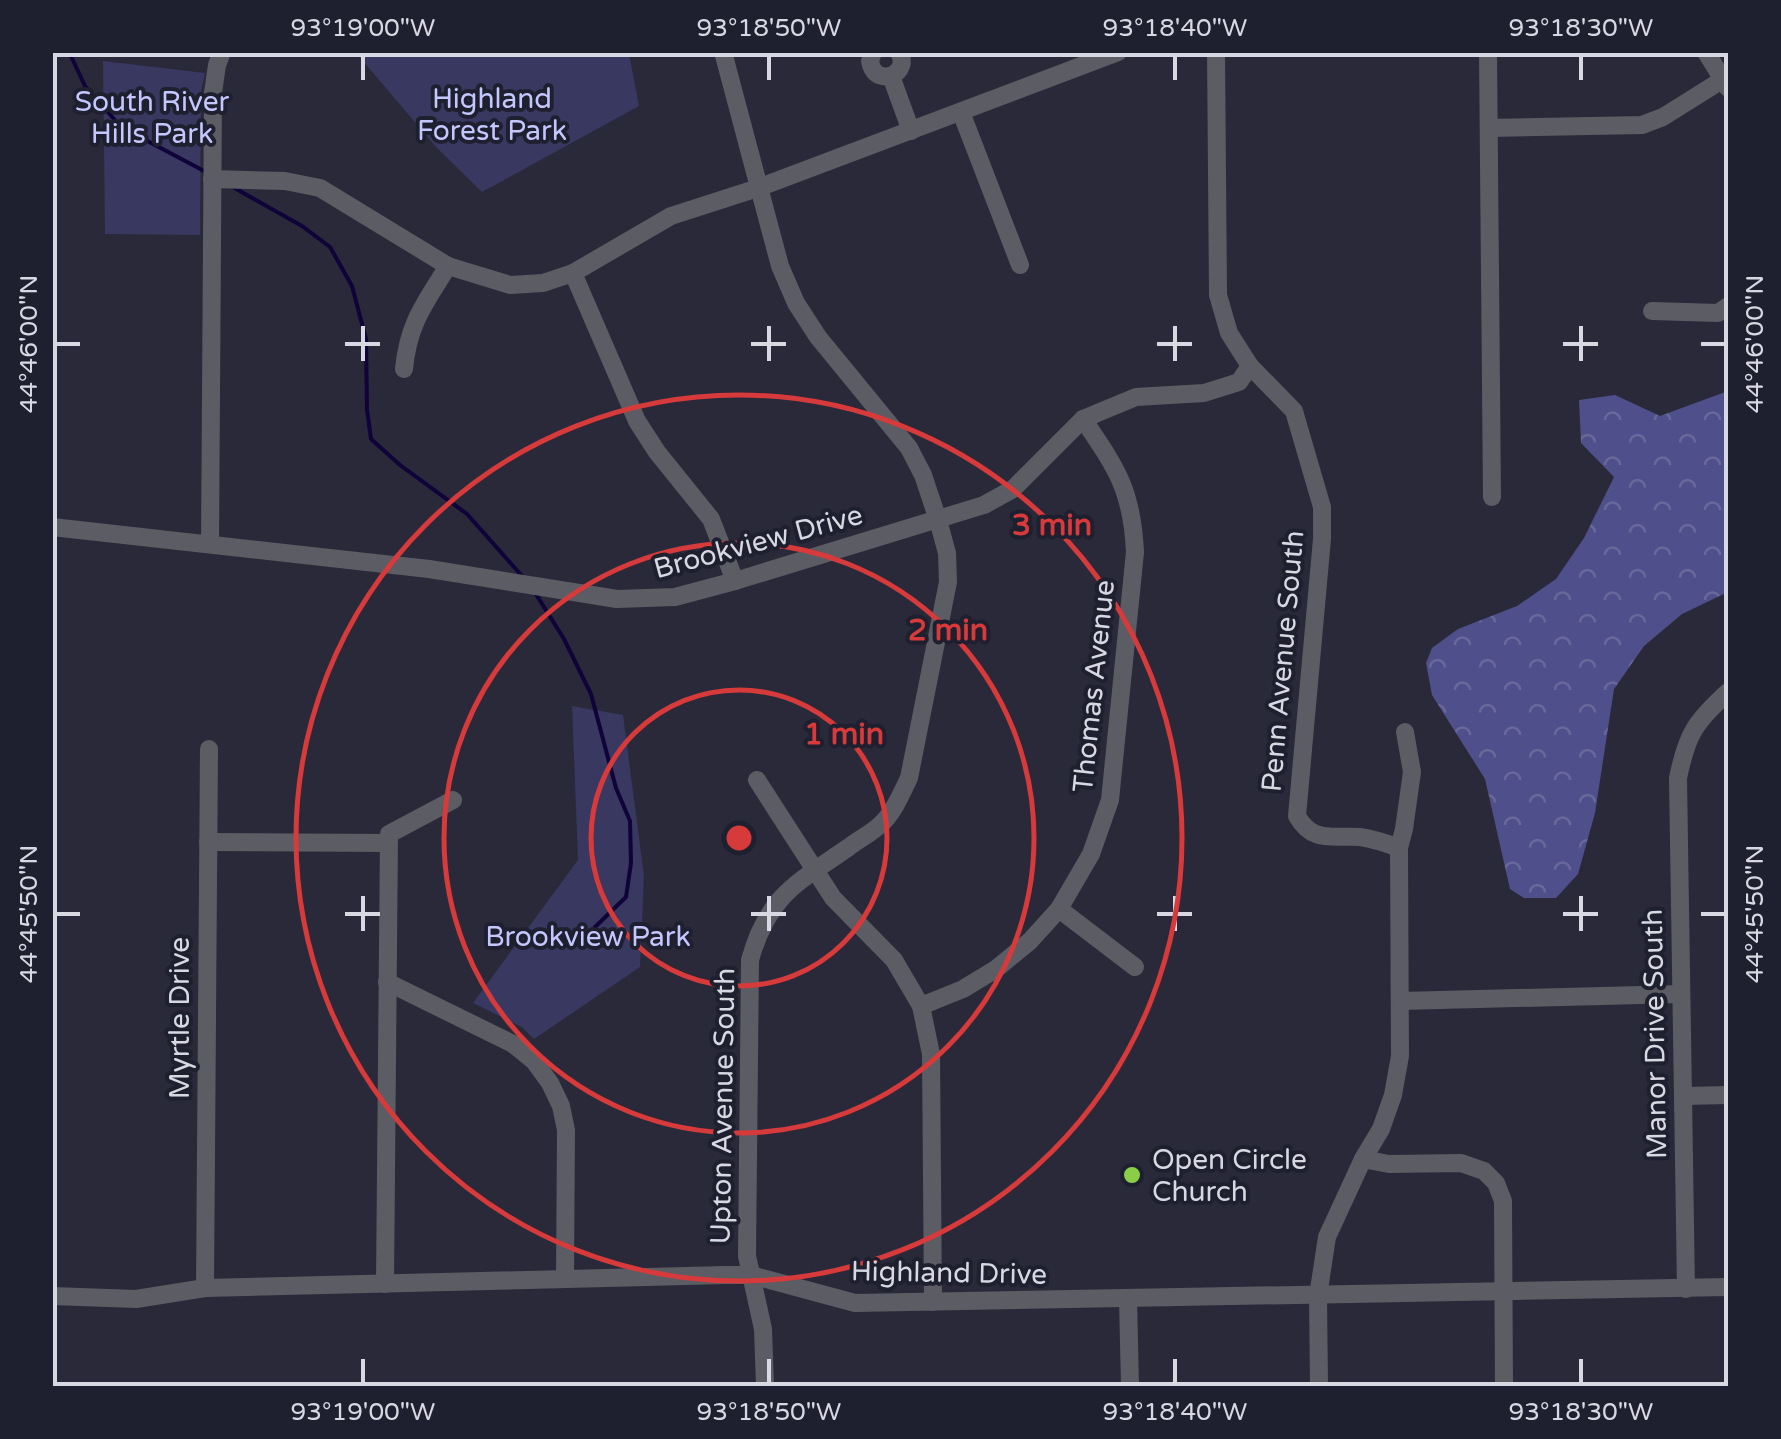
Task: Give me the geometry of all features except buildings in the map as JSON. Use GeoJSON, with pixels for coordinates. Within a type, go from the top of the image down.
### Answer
{"type":"FeatureCollection","features":[{"type":"Feature","properties":{"kind":"street"},"geometry":{"type":"LineString","coordinates":[[210,544],[213,93],[222,52]]}},
{"type":"Feature","properties":{"kind":"street","name":"Upton Avenue South"},"geometry":{"type":"LineString","coordinates":[[723,52],[780,266],[796,303],[818,337],[909,448],[938,520],[947,553],[948,582],[909,778],[898,802],[880,824],[786,892],[757,933],[750,960],[747,1256],[763,1329],[765,1386]]}},
{"type":"Feature","properties":{"kind":"street"},"geometry":{"type":"LineString","coordinates":[[872,52],[874,72],[885,78],[900,68],[899,52]]}},
{"type":"Feature","properties":{"kind":"street"},"geometry":{"type":"LineString","coordinates":[[212,179],[285,180],[320,188],[448,266],[510,285],[543,283],[573,273],[671,216],[758,188],[961,112],[1073,60],[1118,52]]}},
{"type":"Feature","properties":{"kind":"street","name":"Penn Avenue South"},"geometry":{"type":"LineString","coordinates":[[1216,52],[1218,295],[1229,333],[1250,366],[1294,411],[1322,507],[1297,816],[1304,828],[1317,836],[1361,838],[1399,848]]}},
{"type":"Feature","properties":{"kind":"street"},"geometry":{"type":"LineString","coordinates":[[1488,52],[1492,497]]}},
{"type":"Feature","properties":{"kind":"street"},"geometry":{"type":"LineString","coordinates":[[1489,128],[1642,124],[1663,117],[1725,84],[1706,52]]}},
{"type":"Feature","properties":{"kind":"street"},"geometry":{"type":"LineString","coordinates":[[892,76],[911,131]]}},
{"type":"Feature","properties":{"kind":"street"},"geometry":{"type":"LineString","coordinates":[[961,112],[1020,265]]}},
{"type":"Feature","properties":{"kind":"street"},"geometry":{"type":"LineString","coordinates":[[404,369],[406,344],[418,313],[448,266]]}},
{"type":"Feature","properties":{"kind":"street"},"geometry":{"type":"LineString","coordinates":[[573,273],[637,421],[711,519],[735,581]]}},
{"type":"Feature","properties":{"kind":"street"},"geometry":{"type":"LineString","coordinates":[[1652,311],[1718,312],[1728,306]]}},
{"type":"Feature","properties":{"kind":"street","name":"Brookview Drive"},"geometry":{"type":"LineString","coordinates":[[52,527],[429,569],[617,599],[674,597],[984,505],[1013,489],[1083,420],[1136,397],[1204,393],[1221,388],[1239,382],[1250,366]]}},
{"type":"Feature","properties":{"kind":"street","name":"Thomas Avenue"},"geometry":{"type":"LineString","coordinates":[[921,1006],[963,989],[1030,941],[1059,909],[1092,854],[1110,800],[1136,552],[1133,519],[1124,487],[1083,420]]}},
{"type":"Feature","properties":{"kind":"street","name":"Manor Drive South"},"geometry":{"type":"LineString","coordinates":[[1686,1289],[1678,778],[1684,748],[1700,718],[1728,692]]}},
{"type":"Feature","properties":{"kind":"street"},"geometry":{"type":"LineString","coordinates":[[1318,1386],[1318,1296],[1327,1236],[1381,1129],[1394,1095],[1400,1056],[1399,848],[1412,772],[1405,732]]}},
{"type":"Feature","properties":{"kind":"street","name":"Myrtle Drive"},"geometry":{"type":"LineString","coordinates":[[205,1288],[208,749]]}},
{"type":"Feature","properties":{"kind":"street"},"geometry":{"type":"LineString","coordinates":[[757,780],[832,898],[894,960],[921,1006],[931,1054],[933,1302]]}},
{"type":"Feature","properties":{"kind":"street"},"geometry":{"type":"LineString","coordinates":[[385,1284],[389,834],[454,800]]}},
{"type":"Feature","properties":{"kind":"street"},"geometry":{"type":"LineString","coordinates":[[208,842],[388,843]]}},
{"type":"Feature","properties":{"kind":"street"},"geometry":{"type":"LineString","coordinates":[[1059,909],[1135,968]]}},
{"type":"Feature","properties":{"kind":"street"},"geometry":{"type":"LineString","coordinates":[[387,982],[513,1044],[534,1061],[550,1083],[561,1106],[566,1130],[565,1279]]}},
{"type":"Feature","properties":{"kind":"street"},"geometry":{"type":"LineString","coordinates":[[1400,1001],[1680,994]]}},
{"type":"Feature","properties":{"kind":"street"},"geometry":{"type":"LineString","coordinates":[[1684,1096],[1728,1096]]}},
{"type":"Feature","properties":{"kind":"street"},"geometry":{"type":"LineString","coordinates":[[1363,1160],[1389,1164],[1461,1163],[1484,1171],[1496,1184],[1502,1201],[1504,1386]]}},
{"type":"Feature","properties":{"kind":"street","name":"Highland Drive"},"geometry":{"type":"LineString","coordinates":[[52,1296],[136,1298],[205,1288],[751,1275],[855,1303],[1728,1287]]}},
{"type":"Feature","properties":{"kind":"street"},"geometry":{"type":"LineString","coordinates":[[1128,1299],[1130,1386]]}},
{"type":"Feature","properties":{"kind":"green space","name":"Highland Forest Park"},"geometry":{"type":"Polygon","coordinates":[[[359,52],[629,53],[639,106],[482,192],[436,147],[359,52]]]}},
{"type":"Feature","properties":{"kind":"green space","name":"South River Hills Park"},"geometry":{"type":"Polygon","coordinates":[[[103,61],[205,73],[201,92],[200,235],[105,234],[103,61]]]}},
{"type":"Feature","properties":{"kind":"green space"},"geometry":{"type":"Polygon","coordinates":[[[1728,391],[1728,592],[1682,614],[1644,646],[1614,689],[1595,813],[1578,874],[1556,898],[1524,898],[1510,889],[1485,779],[1432,695],[1426,663],[1432,648],[1458,629],[1517,606],[1556,579],[1584,538],[1614,477],[1581,443],[1579,400],[1615,395],[1660,416],[1728,391]]]}},
{"type":"Feature","properties":{"kind":"green space","name":"Brookview Park"},"geometry":{"type":"Polygon","coordinates":[[[572,706],[623,715],[644,876],[640,967],[534,1039],[522,1027],[473,1003],[578,860],[572,706]]]}},
{"type":"Feature","properties":{"kind":"waterway"},"geometry":{"type":"LineString","coordinates":[[65,52],[71,56],[85,86],[121,127],[206,172]]}},
{"type":"Feature","properties":{"kind":"waterway"},"geometry":{"type":"LineString","coordinates":[[231,186],[302,226],[330,247],[352,286],[366,339],[371,439],[467,514],[522,576]]}},
{"type":"Feature","properties":{"kind":"waterway"},"geometry":{"type":"LineString","coordinates":[[534,591],[564,639],[591,694],[616,788],[630,821],[631,863],[626,897],[595,927]]}},
{"type":"Feature","properties":{"kind":"place","name":"Open Circle Church"},"geometry":{"type":"Point","coordinates":[1132,1175]}}]}
